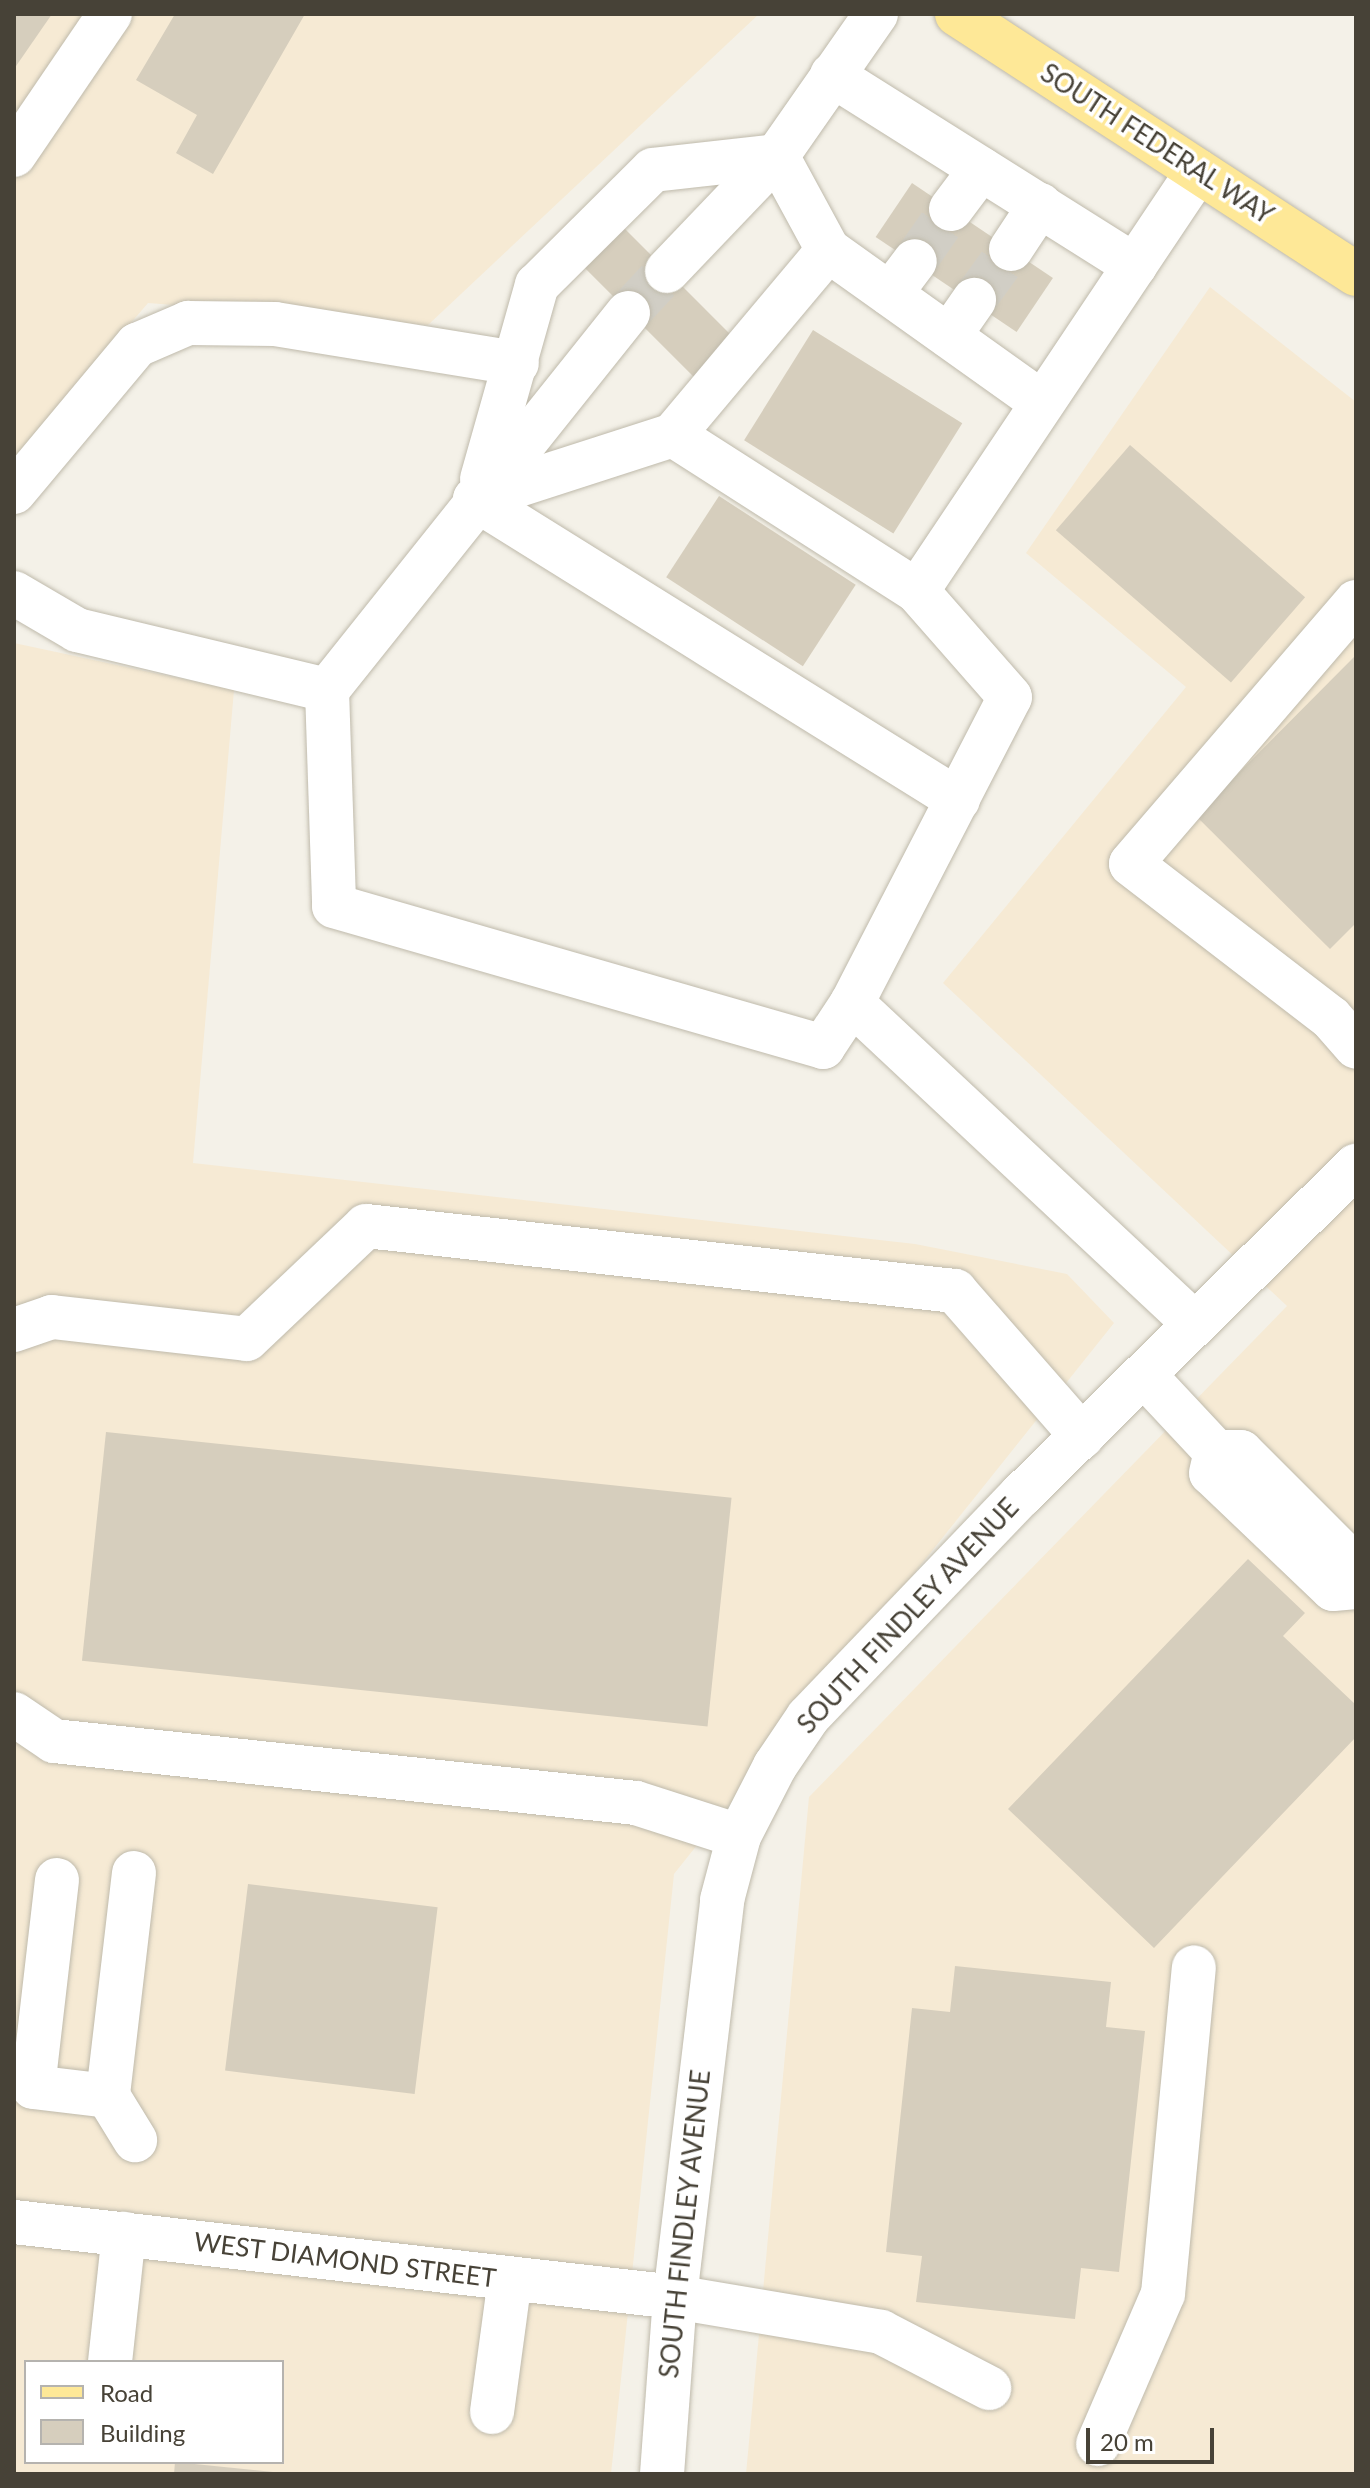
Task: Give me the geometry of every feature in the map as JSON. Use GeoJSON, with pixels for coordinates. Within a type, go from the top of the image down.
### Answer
{"type":"FeatureCollection","features":[{"type":"Feature","properties":{"kind":"main road","name":"SOUTH FEDERAL WAY"},"geometry":{"type":"LineString","coordinates":[[957,14],[1356,274]]}},
{"type":"Feature","properties":{"kind":"street"},"geometry":{"type":"LineString","coordinates":[[14,155],[110,14]]}},
{"type":"Feature","properties":{"kind":"street"},"geometry":{"type":"LineString","coordinates":[[667,271],[777,156],[876,14]]}},
{"type":"Feature","properties":{"kind":"street"},"geometry":{"type":"LineString","coordinates":[[832,75],[1135,266]]}},
{"type":"Feature","properties":{"kind":"street"},"geometry":{"type":"LineString","coordinates":[[777,156],[828,250],[902,278],[949,336],[1041,402]]}},
{"type":"Feature","properties":{"kind":"street"},"geometry":{"type":"LineString","coordinates":[[475,499],[517,363],[537,285],[653,170],[777,156]]}},
{"type":"Feature","properties":{"kind":"street"},"geometry":{"type":"LineString","coordinates":[[951,209],[981,169]]}},
{"type":"Feature","properties":{"kind":"street"},"geometry":{"type":"LineString","coordinates":[[917,591],[1198,171]]}},
{"type":"Feature","properties":{"kind":"street"},"geometry":{"type":"LineString","coordinates":[[1011,249],[1040,205]]}},
{"type":"Feature","properties":{"kind":"street"},"geometry":{"type":"LineString","coordinates":[[475,499],[673,435],[828,250]]}},
{"type":"Feature","properties":{"kind":"street"},"geometry":{"type":"LineString","coordinates":[[949,336],[974,300]]}},
{"type":"Feature","properties":{"kind":"street"},"geometry":{"type":"LineString","coordinates":[[628,313],[475,499],[327,690],[334,906],[823,1047],[852,1003],[1010,697],[917,591],[673,435]]}},
{"type":"Feature","properties":{"kind":"street"},"geometry":{"type":"LineString","coordinates":[[14,492],[137,345],[188,323],[275,324],[517,363]]}},
{"type":"Feature","properties":{"kind":"street"},"geometry":{"type":"LineString","coordinates":[[475,499],[958,800]]}},
{"type":"Feature","properties":{"kind":"street"},"geometry":{"type":"LineString","coordinates":[[14,593],[77,630],[327,690]]}},
{"type":"Feature","properties":{"kind":"street"},"geometry":{"type":"LineString","coordinates":[[1356,602],[1131,864],[1331,1018],[1356,1047]]}},
{"type":"Feature","properties":{"kind":"street"},"geometry":{"type":"LineString","coordinates":[[852,1003],[1193,1322]]}},
{"type":"Feature","properties":{"kind":"street","name":"SOUTH FINDLEY AVENUE"},"geometry":{"type":"LineString","coordinates":[[662,2474],[675,2297],[722,1900],[739,1836],[775,1766],[808,1717],[1193,1322],[1356,1166]]}},
{"type":"Feature","properties":{"kind":"street"},"geometry":{"type":"LineString","coordinates":[[14,1330],[52,1317],[247,1339],[366,1226],[955,1291],[1082,1436]]}},
{"type":"Feature","properties":{"kind":"street"},"geometry":{"type":"LineString","coordinates":[[1144,1375],[1216,1452],[1211,1473],[1333,1589],[1356,1587]]}},
{"type":"Feature","properties":{"kind":"street"},"geometry":{"type":"LineString","coordinates":[[14,1714],[54,1741],[636,1803],[739,1836]]}},
{"type":"Feature","properties":{"kind":"street"},"geometry":{"type":"LineString","coordinates":[[134,1873],[108,2096],[135,2140]]}},
{"type":"Feature","properties":{"kind":"street"},"geometry":{"type":"LineString","coordinates":[[57,1880],[33,2087],[108,2096]]}},
{"type":"Feature","properties":{"kind":"street"},"geometry":{"type":"LineString","coordinates":[[1098,2444],[1163,2294],[1194,1967]]}},
{"type":"Feature","properties":{"kind":"street","name":"WEST DIAMOND STREET"},"geometry":{"type":"LineString","coordinates":[[14,2222],[675,2297],[881,2332],[989,2388]]}},
{"type":"Feature","properties":{"kind":"street"},"geometry":{"type":"LineString","coordinates":[[110,2360],[124,2234]]}},
{"type":"Feature","properties":{"kind":"street"},"geometry":{"type":"LineString","coordinates":[[492,2412],[510,2279]]}},
{"type":"Feature","properties":{"kind":"shaded area"},"geometry":{"type":"Polygon","coordinates":[[[14,14],[759,14],[428,325],[148,303],[14,459],[14,14]]]}},
{"type":"Feature","properties":{"kind":"shaded area"},"geometry":{"type":"Polygon","coordinates":[[[1210,287],[1356,402],[1356,2474],[746,2474],[809,1797],[1287,1306],[943,983],[1186,687],[1026,553],[1210,287]]]}},
{"type":"Feature","properties":{"kind":"shaded area"},"geometry":{"type":"Polygon","coordinates":[[[14,643],[234,690],[193,1163],[915,1244],[1067,1274],[1114,1323],[674,1874],[611,2474],[14,2474],[14,643]]]}},
{"type":"Feature","properties":{"kind":"building"},"geometry":{"type":"Polygon","coordinates":[[[14,14],[52,14],[14,69],[14,14]]]}},
{"type":"Feature","properties":{"kind":"building"},"geometry":{"type":"Polygon","coordinates":[[[175,14],[305,14],[213,174],[176,153],[197,115],[136,80],[175,14]]]}},
{"type":"Feature","properties":{"kind":"building"},"geometry":{"type":"Polygon","coordinates":[[[912,183],[1053,278],[1017,332],[876,237],[912,183]]]}},
{"type":"Feature","properties":{"kind":"building"},"geometry":{"type":"Polygon","coordinates":[[[619,223],[735,339],[695,379],[579,263],[619,223]]]}},
{"type":"Feature","properties":{"kind":"building"},"geometry":{"type":"Polygon","coordinates":[[[813,330],[962,423],[893,534],[744,440],[813,330]]]}},
{"type":"Feature","properties":{"kind":"building"},"geometry":{"type":"Polygon","coordinates":[[[1130,445],[1305,597],[1231,682],[1056,530],[1130,445]]]}},
{"type":"Feature","properties":{"kind":"building"},"geometry":{"type":"Polygon","coordinates":[[[719,496],[856,585],[803,666],[666,577],[719,496]]]}},
{"type":"Feature","properties":{"kind":"building"},"geometry":{"type":"Polygon","coordinates":[[[1356,655],[1356,923],[1330,949],[1196,816],[1356,655]]]}},
{"type":"Feature","properties":{"kind":"building"},"geometry":{"type":"Polygon","coordinates":[[[106,1432],[732,1498],[708,1726],[82,1661],[106,1432]]]}},
{"type":"Feature","properties":{"kind":"building"},"geometry":{"type":"Polygon","coordinates":[[[1248,1559],[1305,1613],[1283,1636],[1356,1705],[1356,1737],[1154,1948],[1008,1809],[1248,1559]]]}},
{"type":"Feature","properties":{"kind":"building"},"geometry":{"type":"Polygon","coordinates":[[[248,1884],[438,1907],[415,2094],[225,2071],[248,1884]]]}},
{"type":"Feature","properties":{"kind":"building"},"geometry":{"type":"Polygon","coordinates":[[[955,1966],[1111,1982],[1106,2027],[1145,2031],[1119,2272],[1081,2268],[1075,2319],[916,2302],[922,2256],[886,2252],[912,2008],[950,2012],[955,1966]]]}},
{"type":"Feature","properties":{"kind":"building"},"geometry":{"type":"Polygon","coordinates":[[[175,2464],[273,2472],[273,2474],[174,2474],[175,2464]]]}},
{"type":"Feature","properties":{"kind":"tunnel"},"geometry":{"type":"LineString","coordinates":[[915,261],[951,209]]}},
{"type":"Feature","properties":{"kind":"tunnel"},"geometry":{"type":"LineString","coordinates":[[974,300],[1011,249]]}},
{"type":"Feature","properties":{"kind":"tunnel"},"geometry":{"type":"LineString","coordinates":[[628,313],[667,271]]}}]}
